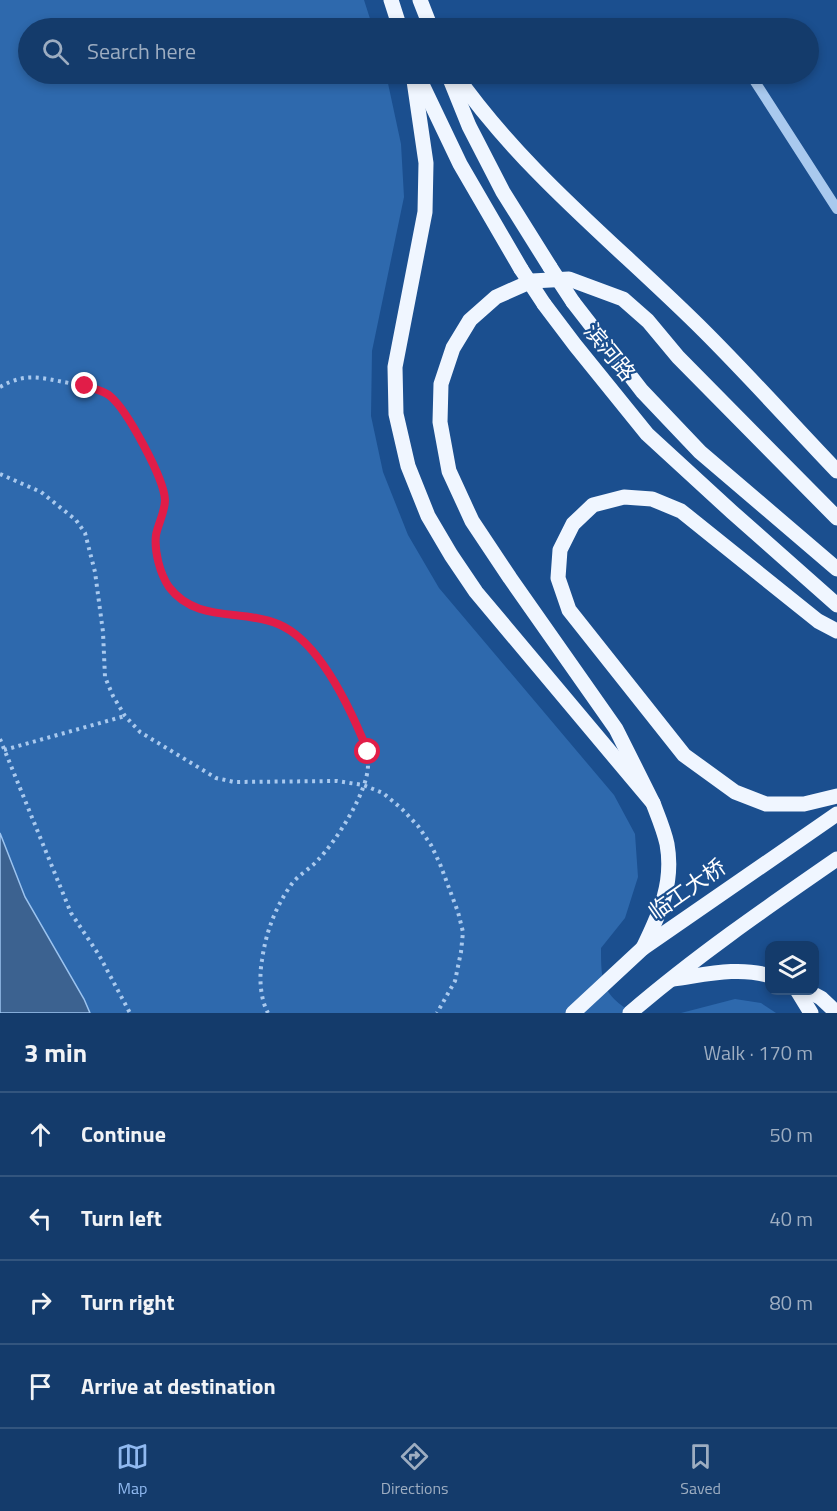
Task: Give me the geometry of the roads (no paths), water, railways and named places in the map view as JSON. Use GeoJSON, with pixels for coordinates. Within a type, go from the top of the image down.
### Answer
{"type":"FeatureCollection","features":[{"type":"Feature","properties":{"kind":"main road"},"geometry":{"type":"LineString","coordinates":[[391,0],[397,18]]}},
{"type":"Feature","properties":{"kind":"main road"},"geometry":{"type":"LineString","coordinates":[[420,0],[427,18]]}},
{"type":"Feature","properties":{"kind":"main road"},"geometry":{"type":"LineString","coordinates":[[416,84],[426,163],[426,212],[395,368],[396,414],[408,466],[428,516],[476,592],[653,803]]}},
{"type":"Feature","properties":{"kind":"main road","name":"滨河路"},"geometry":{"type":"LineString","coordinates":[[420,84],[460,164],[521,269],[575,345],[647,434],[837,605]]}},
{"type":"Feature","properties":{"kind":"main road","name":"滨河路"},"geometry":{"type":"LineString","coordinates":[[452,84],[469,126],[503,192],[573,303],[642,391],[700,452],[837,569]]}},
{"type":"Feature","properties":{"kind":"main road"},"geometry":{"type":"LineString","coordinates":[[462,84],[517,152],[705,332],[837,471]]}},
{"type":"Feature","properties":{"kind":"main road"},"geometry":{"type":"LineString","coordinates":[[643,948],[662,910],[669,874],[667,843],[653,803],[616,729],[472,521],[449,471],[440,422],[441,384],[453,348],[470,320],[496,297],[532,281],[569,279],[623,299],[648,321],[678,357],[837,518]]}},
{"type":"Feature","properties":{"kind":"main road"},"geometry":{"type":"LineString","coordinates":[[837,630],[818,621],[681,511],[652,500],[624,497],[593,505],[573,524],[560,550],[558,578],[569,610],[684,755],[735,792],[766,804],[804,804],[837,796]]}},
{"type":"Feature","properties":{"kind":"main road","name":"临工大桥"},"geometry":{"type":"LineString","coordinates":[[573,1013],[643,948],[837,814]]}},
{"type":"Feature","properties":{"kind":"main road"},"geometry":{"type":"LineString","coordinates":[[630,1013],[670,979],[837,859]]}},
{"type":"Feature","properties":{"kind":"main road"},"geometry":{"type":"LineString","coordinates":[[670,979],[739,972],[765,974]]}},
{"type":"Feature","properties":{"kind":"main road"},"geometry":{"type":"LineString","coordinates":[[800,995],[811,1013]]}},
{"type":"Feature","properties":{"kind":"main road"},"geometry":{"type":"LineString","coordinates":[[815,995],[837,1013]]}},
{"type":"Feature","properties":{"kind":"lane"},"geometry":{"type":"LineString","coordinates":[[757,84],[837,209]]}}]}
